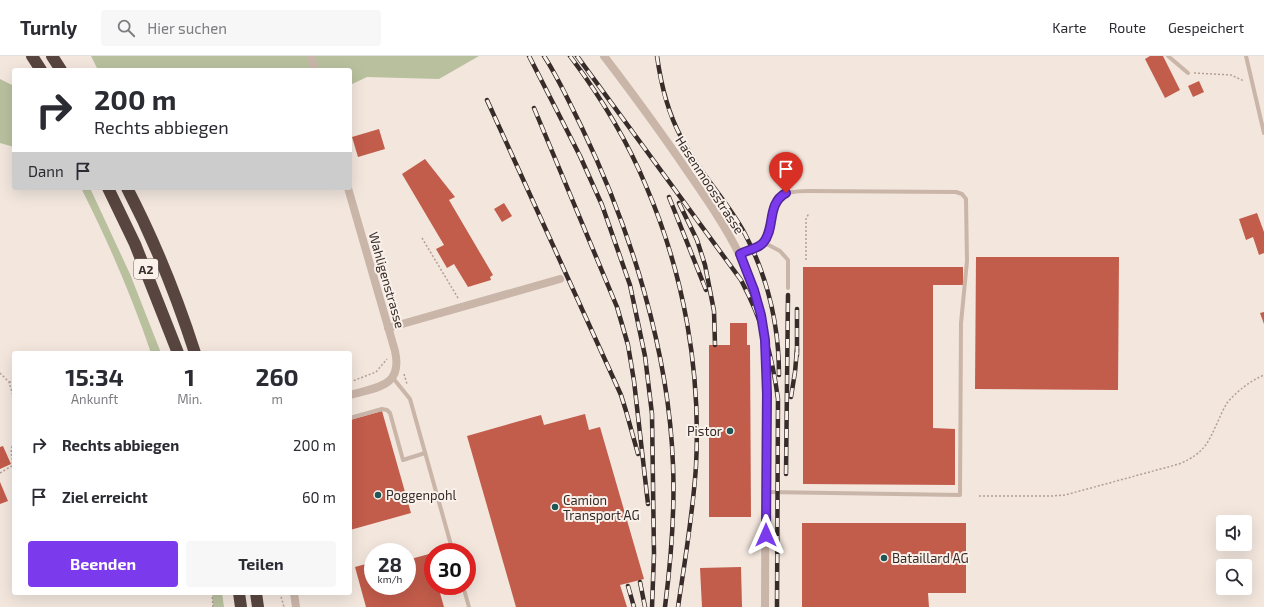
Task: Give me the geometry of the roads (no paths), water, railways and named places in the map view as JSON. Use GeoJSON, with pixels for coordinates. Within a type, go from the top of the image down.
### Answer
{"type":"FeatureCollection","features":[{"type":"Feature","properties":{"kind":"highway"},"geometry":{"type":"LineString","coordinates":[[32,56],[40,68]]}},
{"type":"Feature","properties":{"kind":"highway"},"geometry":{"type":"LineString","coordinates":[[52,56],[60,68]]}},
{"type":"Feature","properties":{"kind":"highway","name":"A2"},"geometry":{"type":"LineString","coordinates":[[109,190],[135,244],[177,351]]}},
{"type":"Feature","properties":{"kind":"highway","name":"A2"},"geometry":{"type":"LineString","coordinates":[[128,190],[168,279],[194,351]]}},
{"type":"Feature","properties":{"kind":"highway"},"geometry":{"type":"LineString","coordinates":[[239,595],[241,607]]}},
{"type":"Feature","properties":{"kind":"highway"},"geometry":{"type":"LineString","coordinates":[[256,595],[258,607]]}},
{"type":"Feature","properties":{"kind":"street"},"geometry":{"type":"LineString","coordinates":[[311,56],[314,68]]}},
{"type":"Feature","properties":{"kind":"street","name":"Hasenmoosstrasse"},"geometry":{"type":"LineString","coordinates":[[604,56],[661,133],[724,225],[740,254],[756,297],[765,340],[767,394],[765,607]]}},
{"type":"Feature","properties":{"kind":"street","name":"Wahligenstrasse"},"geometry":{"type":"LineString","coordinates":[[349,190],[397,364],[393,378]]}},
{"type":"Feature","properties":{"kind":"street"},"geometry":{"type":"LineString","coordinates":[[388,328],[560,279]]}},
{"type":"Feature","properties":{"kind":"street"},"geometry":{"type":"LineString","coordinates":[[352,394],[376,387],[393,378]]}},
{"type":"Feature","properties":{"kind":"street"},"geometry":{"type":"LineString","coordinates":[[294,595],[296,607]]}},
{"type":"Feature","properties":{"kind":"lane"},"geometry":{"type":"LineString","coordinates":[[1168,56],[1188,73]]}},
{"type":"Feature","properties":{"kind":"lane"},"geometry":{"type":"LineString","coordinates":[[1246,56],[1264,133]]}},
{"type":"Feature","properties":{"kind":"lane"},"geometry":{"type":"LineString","coordinates":[[740,254],[763,242],[776,201],[780,196],[790,192],[808,190],[956,192],[962,194],[966,199],[967,261],[961,323],[960,495],[766,492]]}},
{"type":"Feature","properties":{"kind":"lane"},"geometry":{"type":"LineString","coordinates":[[763,242],[780,251],[788,260],[788,288]]}},
{"type":"Feature","properties":{"kind":"lane"},"geometry":{"type":"LineString","coordinates":[[393,378],[410,400],[450,543]]}},
{"type":"Feature","properties":{"kind":"lane"},"geometry":{"type":"LineString","coordinates":[[352,418],[387,410],[390,413],[403,460],[424,453]]}},
{"type":"Feature","properties":{"kind":"lane"},"geometry":{"type":"LineString","coordinates":[[465,595],[469,607]]}},
{"type":"Feature","properties":{"kind":"railway"},"geometry":{"type":"LineString","coordinates":[[529,56],[580,156],[602,205],[630,285],[645,356],[652,414],[654,554],[652,607]]}},
{"type":"Feature","properties":{"kind":"railway"},"geometry":{"type":"LineString","coordinates":[[544,56],[582,128],[600,167],[631,250],[644,292],[655,336],[664,379],[670,422],[673,465],[672,536],[665,607]]}},
{"type":"Feature","properties":{"kind":"railway"},"geometry":{"type":"LineString","coordinates":[[570,56],[592,87],[622,135],[639,169],[671,254],[687,323],[696,395],[696,466],[691,519],[678,607]]}},
{"type":"Feature","properties":{"kind":"railway"},"geometry":{"type":"LineString","coordinates":[[577,56],[741,280],[755,309],[773,367],[778,399],[777,607]]}},
{"type":"Feature","properties":{"kind":"railway"},"geometry":{"type":"LineString","coordinates":[[657,56],[665,98],[676,127],[688,150],[738,222],[760,268],[771,302],[777,338],[779,375]]}},
{"type":"Feature","properties":{"kind":"railway"},"geometry":{"type":"LineString","coordinates":[[487,100],[621,395],[638,454]]}},
{"type":"Feature","properties":{"kind":"railway"},"geometry":{"type":"LineString","coordinates":[[534,108],[617,307],[628,345],[634,381],[648,504]]}},
{"type":"Feature","properties":{"kind":"railway"},"geometry":{"type":"LineString","coordinates":[[669,197],[706,290]]}},
{"type":"Feature","properties":{"kind":"railway"},"geometry":{"type":"LineString","coordinates":[[679,203],[697,240],[705,265],[714,311],[715,345]]}},
{"type":"Feature","properties":{"kind":"railway"},"geometry":{"type":"LineString","coordinates":[[786,474],[788,295]]}},
{"type":"Feature","properties":{"kind":"railway"},"geometry":{"type":"LineString","coordinates":[[797,309],[797,355]]}},
{"type":"Feature","properties":{"kind":"railway"},"geometry":{"type":"LineString","coordinates":[[791,397],[797,349]]}},
{"type":"Feature","properties":{"kind":"railway"},"geometry":{"type":"LineString","coordinates":[[640,582],[645,607]]}},
{"type":"Feature","properties":{"kind":"railway"},"geometry":{"type":"LineString","coordinates":[[628,586],[634,607]]}},
{"type":"Feature","properties":{"kind":"place","name":"Pistor"},"geometry":{"type":"Point","coordinates":[730,431]}},
{"type":"Feature","properties":{"kind":"place","name":"Poggenpohl"},"geometry":{"type":"Point","coordinates":[378,495]}},
{"type":"Feature","properties":{"kind":"place","name":"Camion Transport AG"},"geometry":{"type":"Point","coordinates":[555,507]}},
{"type":"Feature","properties":{"kind":"place","name":"Bataillard AG"},"geometry":{"type":"Point","coordinates":[884,558]}}]}
